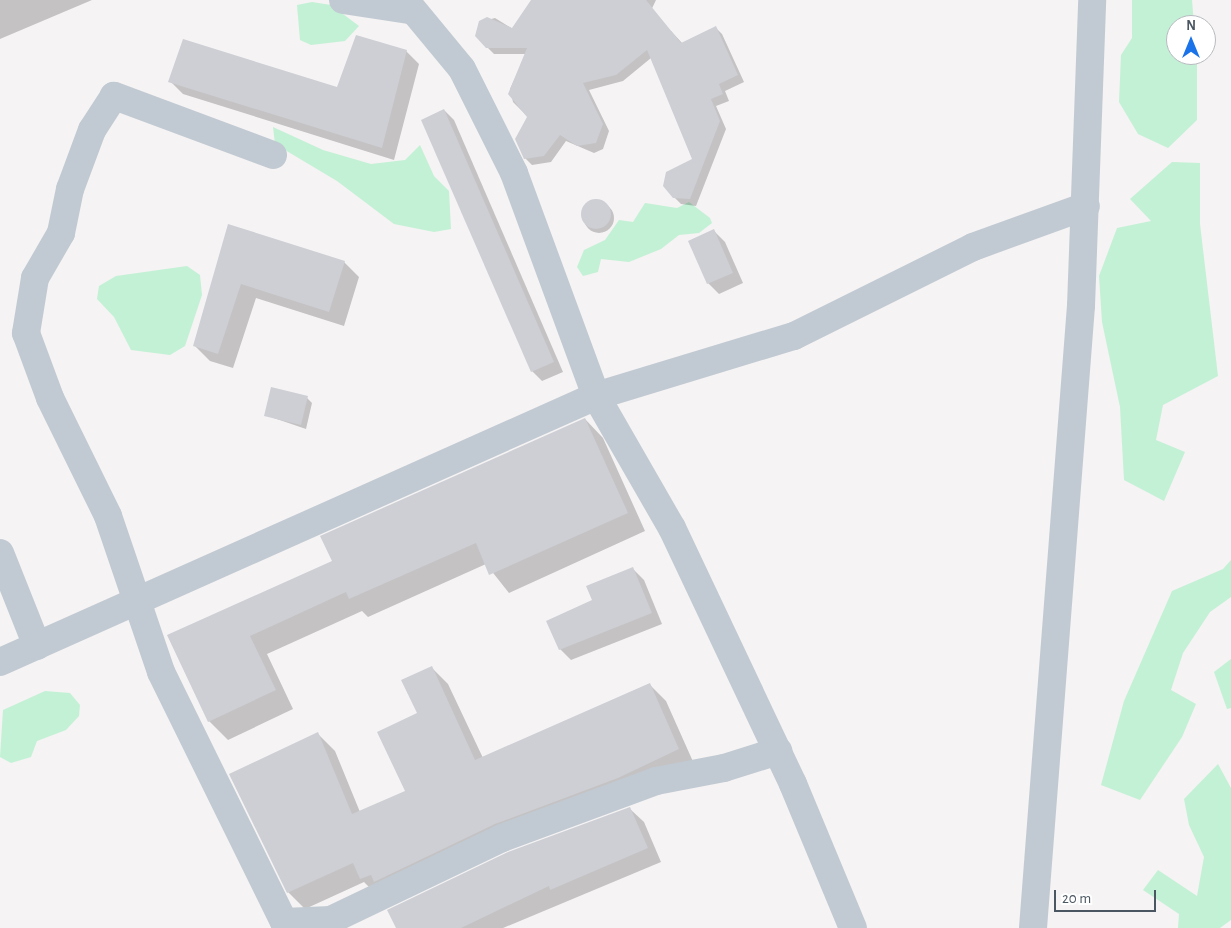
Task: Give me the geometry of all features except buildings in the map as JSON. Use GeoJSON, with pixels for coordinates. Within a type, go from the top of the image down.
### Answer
{"type":"FeatureCollection","features":[{"type":"Feature","properties":{"kind":"street"},"geometry":{"type":"LineString","coordinates":[[343,0],[408,5],[462,69],[514,174],[596,396],[672,528],[778,751],[854,928]]}},
{"type":"Feature","properties":{"kind":"street"},"geometry":{"type":"LineString","coordinates":[[1033,928],[1086,206],[1092,0]]}},
{"type":"Feature","properties":{"kind":"street"},"geometry":{"type":"LineString","coordinates":[[273,155],[114,96],[92,130],[70,189],[61,233],[35,278],[26,333],[50,398],[108,516],[134,604],[177,708],[284,922],[332,920],[502,838],[656,781],[724,768],[778,751]]}},
{"type":"Feature","properties":{"kind":"street"},"geometry":{"type":"LineString","coordinates":[[0,662],[134,604],[596,396],[794,336],[973,247],[1086,206]]}},
{"type":"Feature","properties":{"kind":"street"},"geometry":{"type":"LineString","coordinates":[[0,553],[37,646]]}},
{"type":"Feature","properties":{"kind":"green space"},"geometry":{"type":"Polygon","coordinates":[[[1132,0],[1192,0],[1193,15],[1166,15],[1166,65],[1197,65],[1197,120],[1168,148],[1138,134],[1119,102],[1121,55],[1132,38],[1132,0]]]}},
{"type":"Feature","properties":{"kind":"green space"},"geometry":{"type":"Polygon","coordinates":[[[312,2],[331,5],[359,26],[345,41],[311,45],[300,40],[297,5],[312,2]]]}},
{"type":"Feature","properties":{"kind":"green space"},"geometry":{"type":"Polygon","coordinates":[[[273,127],[323,150],[371,164],[405,160],[420,145],[434,176],[449,191],[451,229],[434,232],[394,224],[337,181],[275,144],[273,127]]]}},
{"type":"Feature","properties":{"kind":"green space"},"geometry":{"type":"Polygon","coordinates":[[[1172,162],[1200,163],[1200,224],[1218,376],[1163,405],[1156,440],[1185,452],[1164,501],[1124,480],[1120,407],[1102,322],[1099,276],[1117,228],[1151,221],[1130,199],[1172,162]]]}},
{"type":"Feature","properties":{"kind":"green space"},"geometry":{"type":"Polygon","coordinates":[[[689,202],[710,218],[712,223],[699,233],[679,235],[661,249],[629,262],[601,259],[598,272],[583,276],[577,267],[584,250],[605,240],[619,220],[633,222],[645,203],[677,208],[689,202]]]}},
{"type":"Feature","properties":{"kind":"green space"},"geometry":{"type":"Polygon","coordinates":[[[187,266],[200,275],[202,295],[185,346],[170,355],[131,350],[114,317],[97,299],[99,286],[116,276],[187,266]]]}},
{"type":"Feature","properties":{"kind":"green space"},"geometry":{"type":"Polygon","coordinates":[[[1231,560],[1231,597],[1210,612],[1183,653],[1171,690],[1196,704],[1182,737],[1140,800],[1101,785],[1124,701],[1172,591],[1223,569],[1231,560]]]}},
{"type":"Feature","properties":{"kind":"green space"},"geometry":{"type":"Polygon","coordinates":[[[1231,659],[1231,708],[1227,709],[1214,672],[1231,659]]]}},
{"type":"Feature","properties":{"kind":"green space"},"geometry":{"type":"Polygon","coordinates":[[[45,691],[70,693],[80,705],[79,716],[66,730],[37,741],[31,757],[11,763],[0,757],[3,710],[45,691]]]}},
{"type":"Feature","properties":{"kind":"green space"},"geometry":{"type":"Polygon","coordinates":[[[1218,764],[1231,788],[1231,920],[1220,928],[1178,928],[1179,914],[1143,890],[1158,870],[1197,896],[1204,857],[1189,825],[1184,799],[1218,764]]]}}]}
